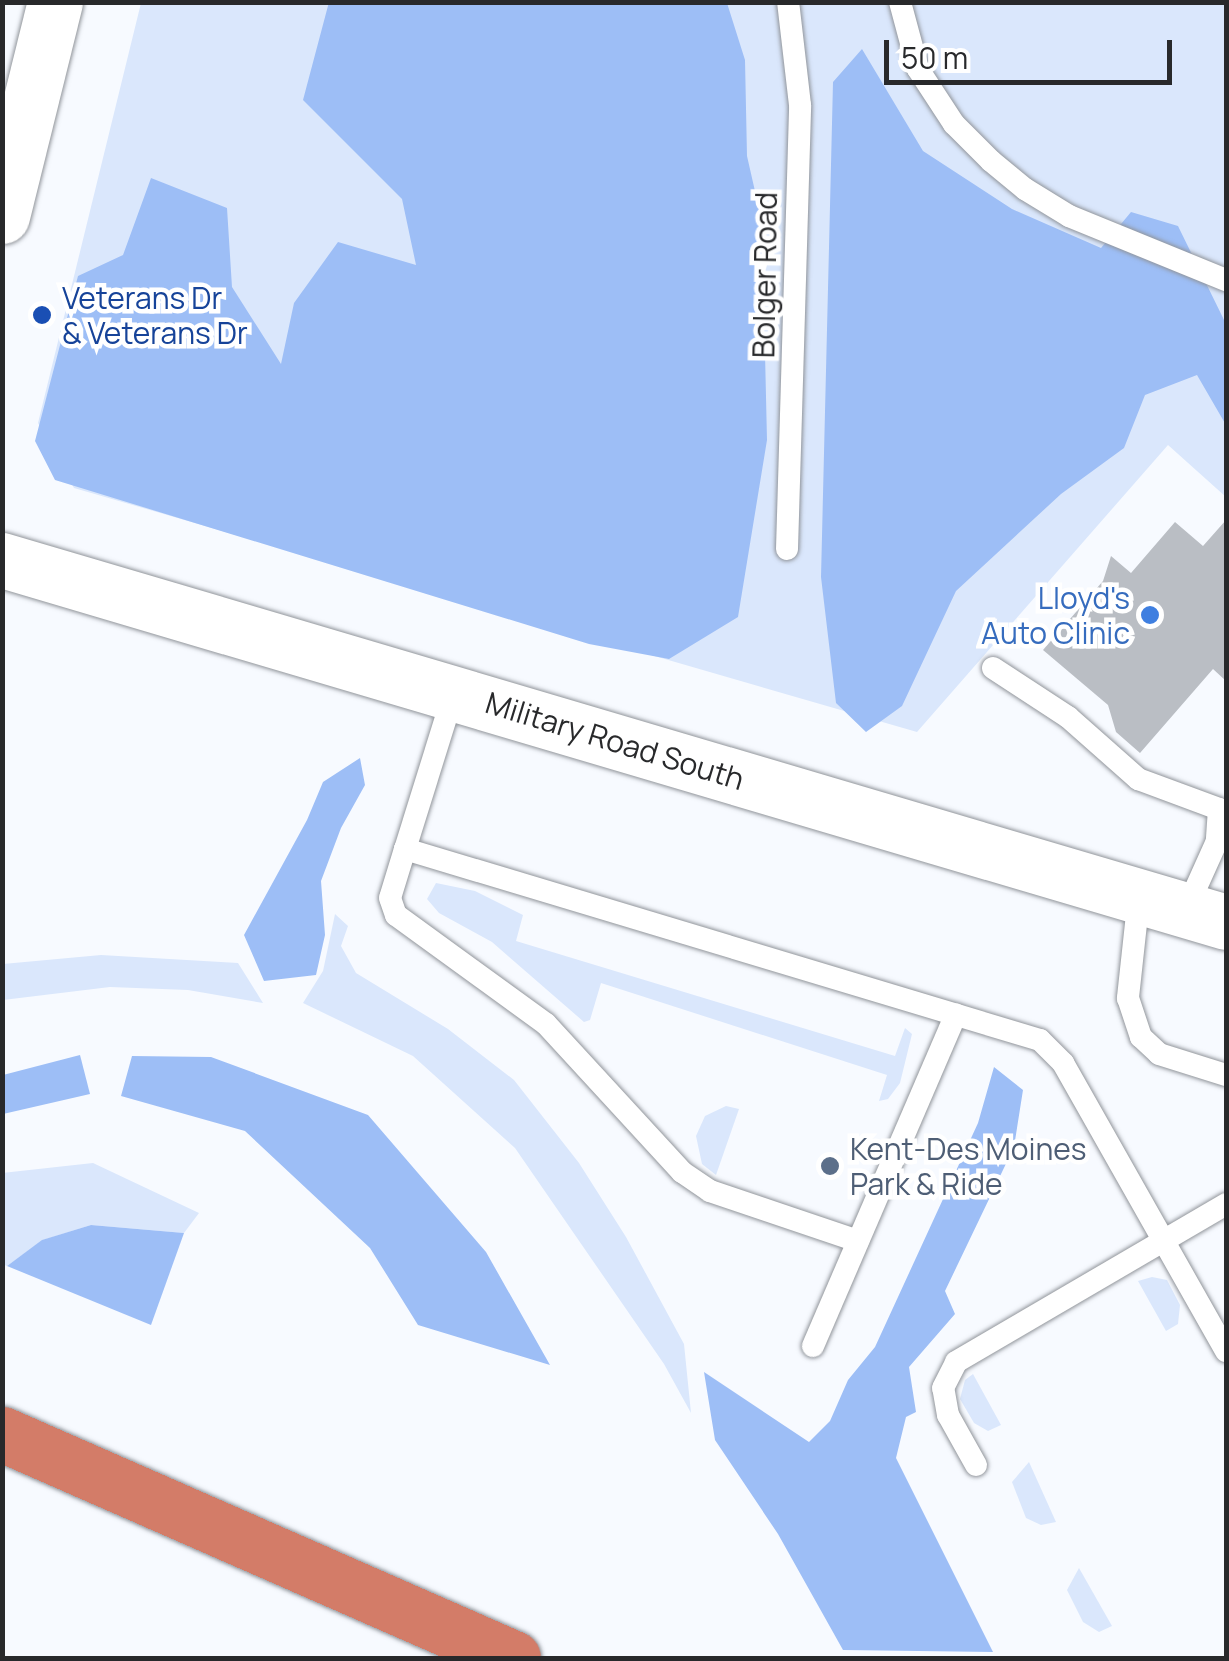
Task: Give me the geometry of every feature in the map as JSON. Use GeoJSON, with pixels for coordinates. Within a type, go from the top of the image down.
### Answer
{"type":"FeatureCollection","features":[{"type":"Feature","properties":{"kind":"highway"},"geometry":{"type":"LineString","coordinates":[[2,1434],[513,1658]]}},
{"type":"Feature","properties":{"kind":"main road"},"geometry":{"type":"LineString","coordinates":[[2,216],[55,2]]}},
{"type":"Feature","properties":{"kind":"main road","name":"Military Road South"},"geometry":{"type":"LineString","coordinates":[[2,560],[1184,909]]}},
{"type":"Feature","properties":{"kind":"lane","name":"Bolger Road"},"geometry":{"type":"LineString","coordinates":[[787,549],[800,105],[788,2]]}},
{"type":"Feature","properties":{"kind":"lane"},"geometry":{"type":"LineString","coordinates":[[900,2],[918,69],[954,124],[990,161],[1025,190],[1069,216],[1226,280]]}},
{"type":"Feature","properties":{"kind":"lane"},"geometry":{"type":"LineString","coordinates":[[993,668],[1068,717],[1138,778],[1224,806],[1217,841],[1184,909],[1128,998],[1141,1036],[1159,1054],[1226,1075]]}},
{"type":"Feature","properties":{"kind":"lane"},"geometry":{"type":"LineString","coordinates":[[454,691],[390,898],[396,915],[546,1024],[682,1172],[710,1191],[858,1241]]}},
{"type":"Feature","properties":{"kind":"lane"},"geometry":{"type":"LineString","coordinates":[[406,849],[1040,1040],[1063,1063],[1226,1352]]}},
{"type":"Feature","properties":{"kind":"lane"},"geometry":{"type":"LineString","coordinates":[[813,1346],[956,1014]]}},
{"type":"Feature","properties":{"kind":"lane"},"geometry":{"type":"LineString","coordinates":[[976,1465],[948,1414],[943,1388],[956,1362],[1226,1204]]}},
{"type":"Feature","properties":{"kind":"shaded area"},"geometry":{"type":"Polygon","coordinates":[[[329,2],[727,3],[745,60],[747,156],[762,222],[767,440],[738,617],[669,659],[589,644],[55,480],[35,441],[78,276],[123,255],[151,178],[227,208],[232,287],[281,364],[294,303],[338,242],[416,265],[402,199],[303,100],[329,2]]]}},
{"type":"Feature","properties":{"kind":"shaded area"},"geometry":{"type":"Polygon","coordinates":[[[141,3],[1226,3],[1226,497],[1168,445],[917,732],[74,488],[38,423],[141,3]]]}},
{"type":"Feature","properties":{"kind":"shaded area"},"geometry":{"type":"Polygon","coordinates":[[[862,49],[923,151],[1012,209],[1101,248],[1131,212],[1178,226],[1226,324],[1226,425],[1197,375],[1145,395],[1124,448],[1061,494],[956,591],[902,706],[866,732],[836,703],[821,577],[833,82],[862,49]]]}},
{"type":"Feature","properties":{"kind":"shaded area"},"geometry":{"type":"Polygon","coordinates":[[[360,758],[365,785],[341,828],[321,881],[325,935],[316,975],[264,981],[244,935],[307,820],[323,782],[360,758]]]}},
{"type":"Feature","properties":{"kind":"shaded area"},"geometry":{"type":"Polygon","coordinates":[[[436,883],[475,891],[523,915],[516,941],[895,1056],[905,1028],[912,1034],[900,1083],[888,1099],[879,1101],[887,1075],[601,983],[590,1020],[584,1022],[492,942],[439,913],[427,899],[436,883]]]}},
{"type":"Feature","properties":{"kind":"shaded area"},"geometry":{"type":"Polygon","coordinates":[[[335,914],[348,926],[341,946],[356,973],[448,1029],[514,1080],[579,1163],[626,1237],[684,1344],[691,1413],[664,1364],[515,1148],[413,1056],[303,1003],[323,971],[335,914]]]}},
{"type":"Feature","properties":{"kind":"shaded area"},"geometry":{"type":"Polygon","coordinates":[[[101,955],[238,963],[263,1003],[188,990],[110,987],[3,1000],[3,964],[101,955]]]}},
{"type":"Feature","properties":{"kind":"shaded area"},"geometry":{"type":"Polygon","coordinates":[[[80,1055],[90,1094],[3,1114],[3,1075],[80,1055]]]}},
{"type":"Feature","properties":{"kind":"shaded area"},"geometry":{"type":"Polygon","coordinates":[[[132,1056],[211,1057],[368,1115],[486,1252],[550,1365],[418,1325],[370,1248],[245,1131],[121,1096],[132,1056]]]}},
{"type":"Feature","properties":{"kind":"shaded area"},"geometry":{"type":"Polygon","coordinates":[[[994,1067],[1023,1090],[1014,1147],[945,1291],[955,1314],[909,1367],[916,1412],[906,1417],[896,1458],[993,1652],[843,1650],[778,1534],[715,1440],[704,1372],[809,1442],[830,1421],[848,1380],[875,1347],[978,1123],[994,1067]]]}},
{"type":"Feature","properties":{"kind":"shaded area"},"geometry":{"type":"Polygon","coordinates":[[[726,1106],[739,1109],[716,1175],[702,1164],[696,1136],[705,1116],[726,1106]]]}},
{"type":"Feature","properties":{"kind":"shaded area"},"geometry":{"type":"Polygon","coordinates":[[[93,1163],[199,1213],[184,1233],[91,1225],[43,1240],[7,1266],[2,1264],[2,1173],[93,1163]]]}},
{"type":"Feature","properties":{"kind":"shaded area"},"geometry":{"type":"Polygon","coordinates":[[[91,1225],[184,1233],[151,1325],[7,1266],[42,1240],[91,1225]]]}},
{"type":"Feature","properties":{"kind":"shaded area"},"geometry":{"type":"Polygon","coordinates":[[[1152,1277],[1167,1280],[1180,1305],[1178,1324],[1166,1331],[1138,1281],[1152,1277]]]}},
{"type":"Feature","properties":{"kind":"shaded area"},"geometry":{"type":"Polygon","coordinates":[[[973,1374],[1001,1425],[988,1431],[974,1423],[960,1399],[965,1380],[973,1374]]]}},
{"type":"Feature","properties":{"kind":"shaded area"},"geometry":{"type":"Polygon","coordinates":[[[1029,1462],[1056,1522],[1041,1525],[1026,1518],[1012,1482],[1029,1462]]]}},
{"type":"Feature","properties":{"kind":"shaded area"},"geometry":{"type":"Polygon","coordinates":[[[1079,1568],[1112,1626],[1099,1632],[1083,1622],[1067,1590],[1079,1568]]]}},
{"type":"Feature","properties":{"kind":"building","name":"Lloyd's Auto Clinic"},"geometry":{"type":"Polygon","coordinates":[[[1226,520],[1226,681],[1213,669],[1140,753],[1116,732],[1108,705],[1043,650],[1103,581],[1111,556],[1131,573],[1175,522],[1203,546],[1226,520]]]}},
{"type":"Feature","properties":{"kind":"place","name":"Veterans Dr & Veterans Dr"},"geometry":{"type":"Point","coordinates":[42,315]}},
{"type":"Feature","properties":{"kind":"place","name":"Lloyd's Auto Clinic"},"geometry":{"type":"Point","coordinates":[1150,615]}},
{"type":"Feature","properties":{"kind":"place","name":"Kent-Des Moines Park & Ride"},"geometry":{"type":"Point","coordinates":[830,1166]}}]}
